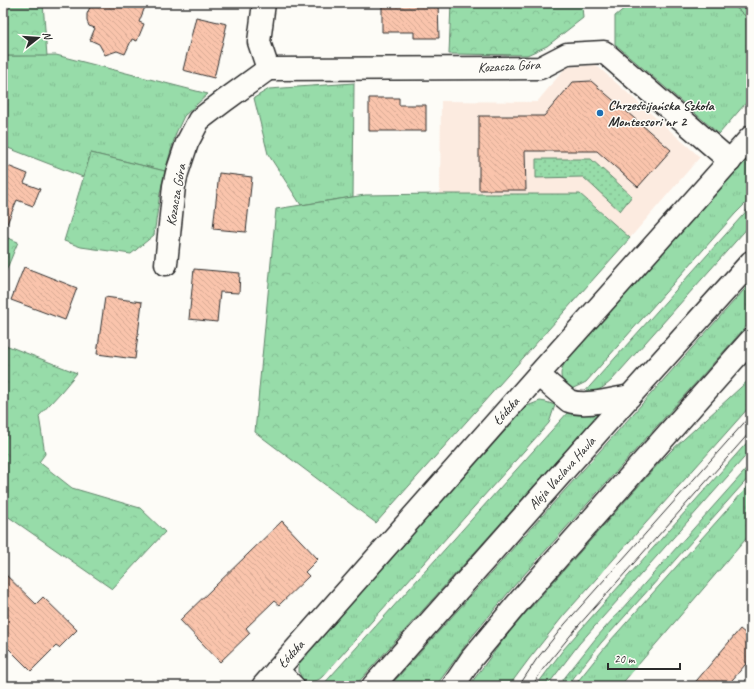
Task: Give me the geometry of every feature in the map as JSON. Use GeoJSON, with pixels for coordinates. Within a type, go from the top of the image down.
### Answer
{"type":"FeatureCollection","features":[{"type":"Feature","properties":{"kind":"street"},"geometry":{"type":"LineString","coordinates":[[264,3],[259,42],[268,69]]}},
{"type":"Feature","properties":{"kind":"street","name":"Kozacza Góra"},"geometry":{"type":"LineString","coordinates":[[166,264],[176,180],[186,143],[199,120],[224,100],[268,69],[540,68],[567,54],[604,52],[730,161]]}},
{"type":"Feature","properties":{"kind":"street","name":"Łódzka"},"geometry":{"type":"LineString","coordinates":[[263,686],[751,137]]}},
{"type":"Feature","properties":{"kind":"street","name":"Aleja Vaclava Havla"},"geometry":{"type":"LineString","coordinates":[[373,686],[751,262]]}},
{"type":"Feature","properties":{"kind":"street"},"geometry":{"type":"LineString","coordinates":[[453,686],[472,658],[522,598],[751,340]]}},
{"type":"Feature","properties":{"kind":"street"},"geometry":{"type":"LineString","coordinates":[[538,375],[569,401],[575,403],[630,396]]}},
{"type":"Feature","properties":{"kind":"street"},"geometry":{"type":"LineString","coordinates":[[277,670],[293,686]]}},
{"type":"Feature","properties":{"kind":"shaded area"},"geometry":{"type":"Polygon","coordinates":[[[596,65],[700,157],[630,238],[580,194],[440,194],[441,101],[537,102],[566,67],[596,65]]]}},
{"type":"Feature","properties":{"kind":"green space"},"geometry":{"type":"Polygon","coordinates":[[[3,3],[43,3],[47,56],[3,56],[3,3]]]}},
{"type":"Feature","properties":{"kind":"green space"},"geometry":{"type":"Polygon","coordinates":[[[451,3],[586,3],[582,6],[583,18],[547,46],[527,55],[449,54],[451,3]]]}},
{"type":"Feature","properties":{"kind":"green space"},"geometry":{"type":"Polygon","coordinates":[[[631,3],[731,3],[751,21],[751,97],[719,134],[615,44],[615,16],[631,3]]]}},
{"type":"Feature","properties":{"kind":"green space"},"geometry":{"type":"Polygon","coordinates":[[[731,3],[751,3],[751,21],[731,3]]]}},
{"type":"Feature","properties":{"kind":"green space"},"geometry":{"type":"Polygon","coordinates":[[[56,55],[208,94],[184,116],[176,133],[165,171],[91,153],[83,177],[3,146],[3,56],[56,55]]]}},
{"type":"Feature","properties":{"kind":"green space"},"geometry":{"type":"Polygon","coordinates":[[[354,83],[353,197],[301,205],[268,154],[254,98],[269,89],[354,83]]]}},
{"type":"Feature","properties":{"kind":"green space"},"geometry":{"type":"Polygon","coordinates":[[[751,152],[751,198],[735,214],[586,382],[569,390],[561,378],[561,371],[568,358],[751,152]]]}},
{"type":"Feature","properties":{"kind":"green space"},"geometry":{"type":"Polygon","coordinates":[[[91,153],[165,171],[160,193],[154,235],[131,254],[81,247],[64,241],[91,153]]]}},
{"type":"Feature","properties":{"kind":"green space"},"geometry":{"type":"Polygon","coordinates":[[[536,159],[591,159],[632,196],[620,211],[583,177],[536,178],[536,159]]]}},
{"type":"Feature","properties":{"kind":"green space"},"geometry":{"type":"Polygon","coordinates":[[[580,194],[630,238],[376,523],[255,432],[276,209],[365,195],[580,194]]]}},
{"type":"Feature","properties":{"kind":"green space"},"geometry":{"type":"Polygon","coordinates":[[[751,206],[751,224],[612,380],[598,390],[582,395],[751,206]]]}},
{"type":"Feature","properties":{"kind":"green space"},"geometry":{"type":"Polygon","coordinates":[[[3,236],[18,242],[3,278],[3,236]]]}},
{"type":"Feature","properties":{"kind":"green space"},"geometry":{"type":"Polygon","coordinates":[[[751,282],[751,321],[513,587],[470,639],[436,686],[390,686],[751,282]]]}},
{"type":"Feature","properties":{"kind":"green space"},"geometry":{"type":"Polygon","coordinates":[[[3,344],[77,373],[39,416],[45,454],[39,462],[72,488],[140,508],[165,532],[112,589],[3,513],[3,344]]]}},
{"type":"Feature","properties":{"kind":"green space"},"geometry":{"type":"Polygon","coordinates":[[[751,378],[751,405],[564,615],[509,686],[469,686],[503,640],[524,615],[660,462],[751,378]]]}},
{"type":"Feature","properties":{"kind":"green space"},"geometry":{"type":"Polygon","coordinates":[[[540,401],[555,405],[549,423],[322,677],[315,681],[303,681],[299,672],[299,662],[389,558],[522,411],[527,406],[540,401]]]}},
{"type":"Feature","properties":{"kind":"green space"},"geometry":{"type":"Polygon","coordinates":[[[602,410],[355,686],[322,686],[569,411],[602,410]]]}},
{"type":"Feature","properties":{"kind":"green space"},"geometry":{"type":"Polygon","coordinates":[[[751,438],[751,450],[579,644],[547,686],[536,686],[563,650],[589,620],[751,438]]]}},
{"type":"Feature","properties":{"kind":"green space"},"geometry":{"type":"Polygon","coordinates":[[[751,464],[751,475],[601,643],[567,686],[558,686],[596,638],[751,464]]]}},
{"type":"Feature","properties":{"kind":"green space"},"geometry":{"type":"Polygon","coordinates":[[[751,483],[751,533],[620,686],[574,686],[610,641],[751,483]]]}},
{"type":"Feature","properties":{"kind":"building"},"geometry":{"type":"Polygon","coordinates":[[[96,3],[135,3],[145,7],[139,22],[144,24],[137,41],[132,39],[125,54],[117,51],[105,55],[99,44],[90,40],[95,28],[89,26],[87,14],[90,7],[96,3]]]}},
{"type":"Feature","properties":{"kind":"building"},"geometry":{"type":"Polygon","coordinates":[[[382,3],[438,3],[439,38],[414,38],[414,32],[382,32],[382,3]]]}},
{"type":"Feature","properties":{"kind":"building"},"geometry":{"type":"Polygon","coordinates":[[[196,17],[227,24],[214,78],[183,70],[196,17]]]}},
{"type":"Feature","properties":{"kind":"building"},"geometry":{"type":"Polygon","coordinates":[[[591,81],[671,150],[638,187],[597,151],[525,151],[526,190],[479,190],[479,116],[544,116],[573,82],[591,81]]]}},
{"type":"Feature","properties":{"kind":"building"},"geometry":{"type":"Polygon","coordinates":[[[369,98],[399,98],[399,105],[426,105],[426,131],[369,131],[369,98]]]}},
{"type":"Feature","properties":{"kind":"building"},"geometry":{"type":"Polygon","coordinates":[[[3,164],[28,174],[24,183],[40,189],[33,206],[17,200],[3,233],[3,164]]]}},
{"type":"Feature","properties":{"kind":"building"},"geometry":{"type":"Polygon","coordinates":[[[219,173],[252,177],[246,232],[213,229],[219,173]]]}},
{"type":"Feature","properties":{"kind":"building"},"geometry":{"type":"Polygon","coordinates":[[[24,267],[77,288],[65,320],[11,300],[24,267]]]}},
{"type":"Feature","properties":{"kind":"building"},"geometry":{"type":"Polygon","coordinates":[[[194,269],[240,273],[239,293],[220,292],[217,322],[189,319],[194,269]]]}},
{"type":"Feature","properties":{"kind":"building"},"geometry":{"type":"Polygon","coordinates":[[[105,297],[142,302],[135,359],[97,354],[105,297]]]}},
{"type":"Feature","properties":{"kind":"building"},"geometry":{"type":"Polygon","coordinates":[[[282,521],[318,559],[305,572],[309,576],[279,605],[274,601],[246,628],[250,633],[220,662],[180,620],[282,521]]]}},
{"type":"Feature","properties":{"kind":"building"},"geometry":{"type":"Polygon","coordinates":[[[3,572],[36,604],[43,597],[77,630],[59,648],[56,646],[31,671],[3,643],[3,572]]]}},
{"type":"Feature","properties":{"kind":"building"},"geometry":{"type":"Polygon","coordinates":[[[740,629],[751,638],[751,658],[727,686],[692,686],[740,629]]]}},
{"type":"Feature","properties":{"kind":"tram line"},"geometry":{"type":"LineString","coordinates":[[519,686],[536,660],[565,624],[751,415]]}},
{"type":"Feature","properties":{"kind":"tram line"},"geometry":{"type":"LineString","coordinates":[[532,686],[543,669],[579,625],[751,431]]}},
{"type":"Feature","properties":{"kind":"place","name":"Chrześcijańska Szkoła Montessori nr 2"},"geometry":{"type":"Point","coordinates":[600,113]}}]}
